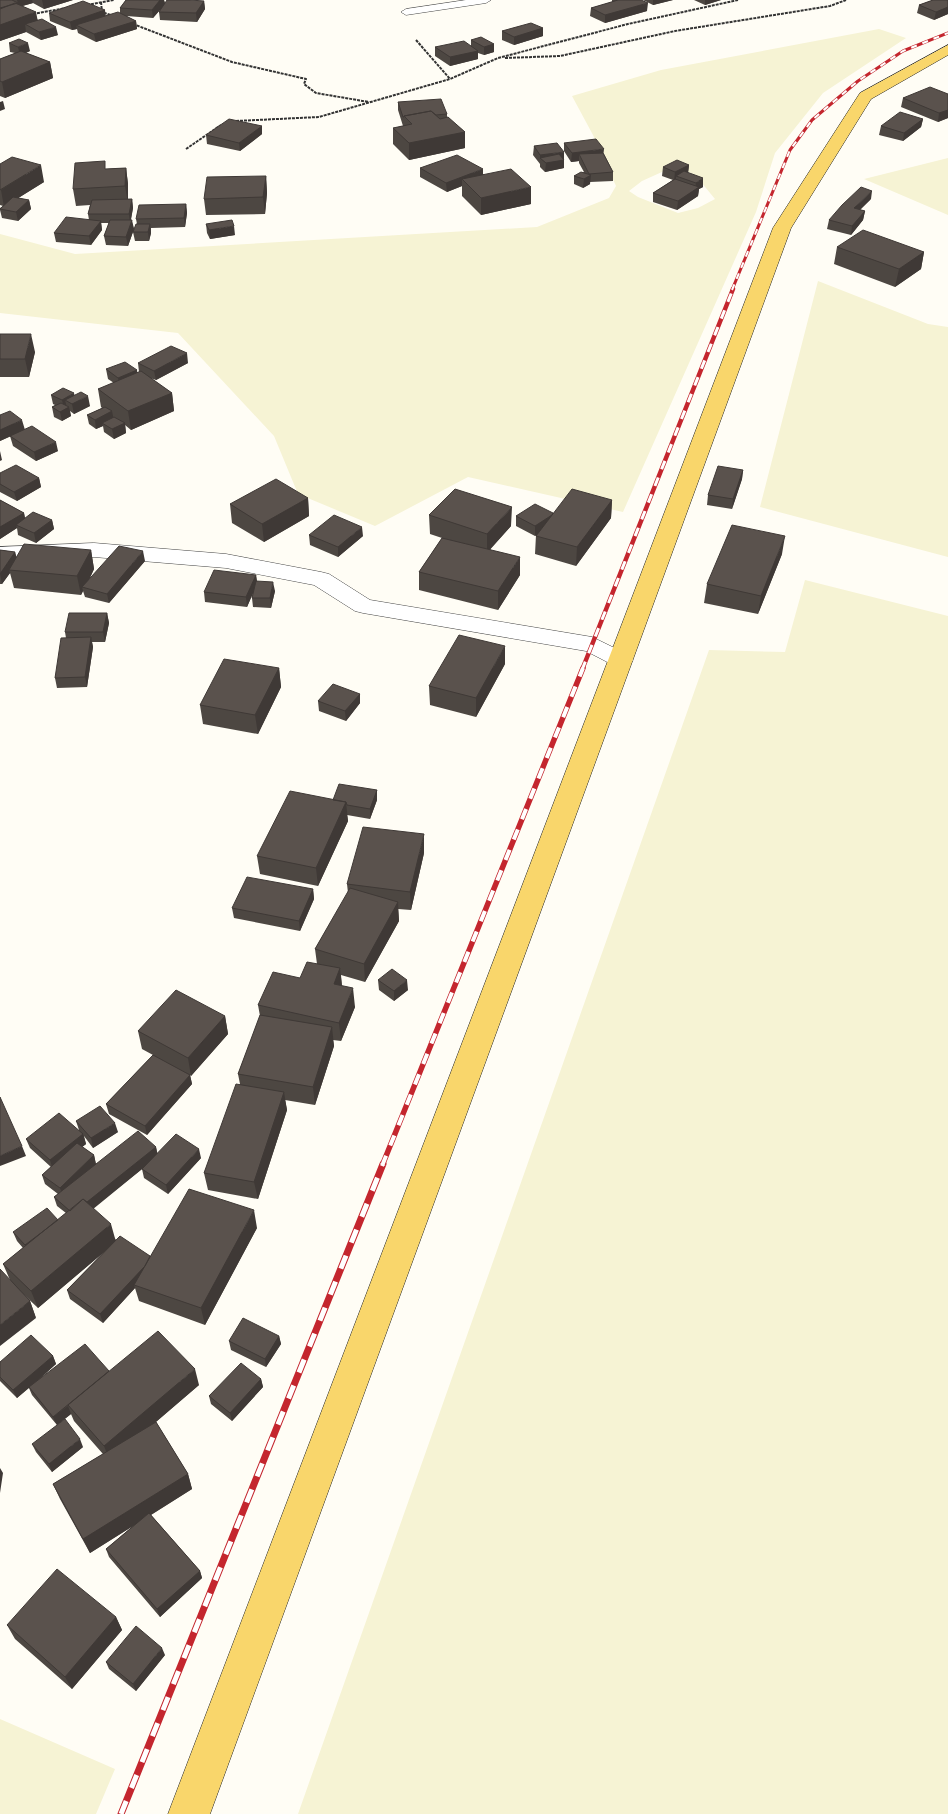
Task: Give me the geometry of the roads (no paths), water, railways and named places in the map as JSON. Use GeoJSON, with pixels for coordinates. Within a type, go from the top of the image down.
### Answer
{"type":"FeatureCollection","features":[{"type":"Feature","properties":{"kind":"main road"},"geometry":{"type":"LineString","coordinates":[[189,1814],[782,228],[865,96],[948,49]]}},
{"type":"Feature","properties":{"kind":"street"},"geometry":{"type":"LineString","coordinates":[[0,554],[94,550],[226,561],[321,579],[363,606],[592,645],[620,660]]}},
{"type":"Feature","properties":{"kind":"lane"},"geometry":{"type":"LineString","coordinates":[[406,12],[486,0]]}},
{"type":"Feature","properties":{"kind":"railway"},"geometry":{"type":"LineString","coordinates":[[732,290],[790,150],[812,120],[858,81],[903,51],[948,33]]}},
{"type":"Feature","properties":{"kind":"railway"},"geometry":{"type":"LineString","coordinates":[[582,670],[733,289]]}},
{"type":"Feature","properties":{"kind":"railway"},"geometry":{"type":"LineString","coordinates":[[382,1166],[583,668]]}},
{"type":"Feature","properties":{"kind":"railway"},"geometry":{"type":"LineString","coordinates":[[121,1814],[383,1164]]}}]}
